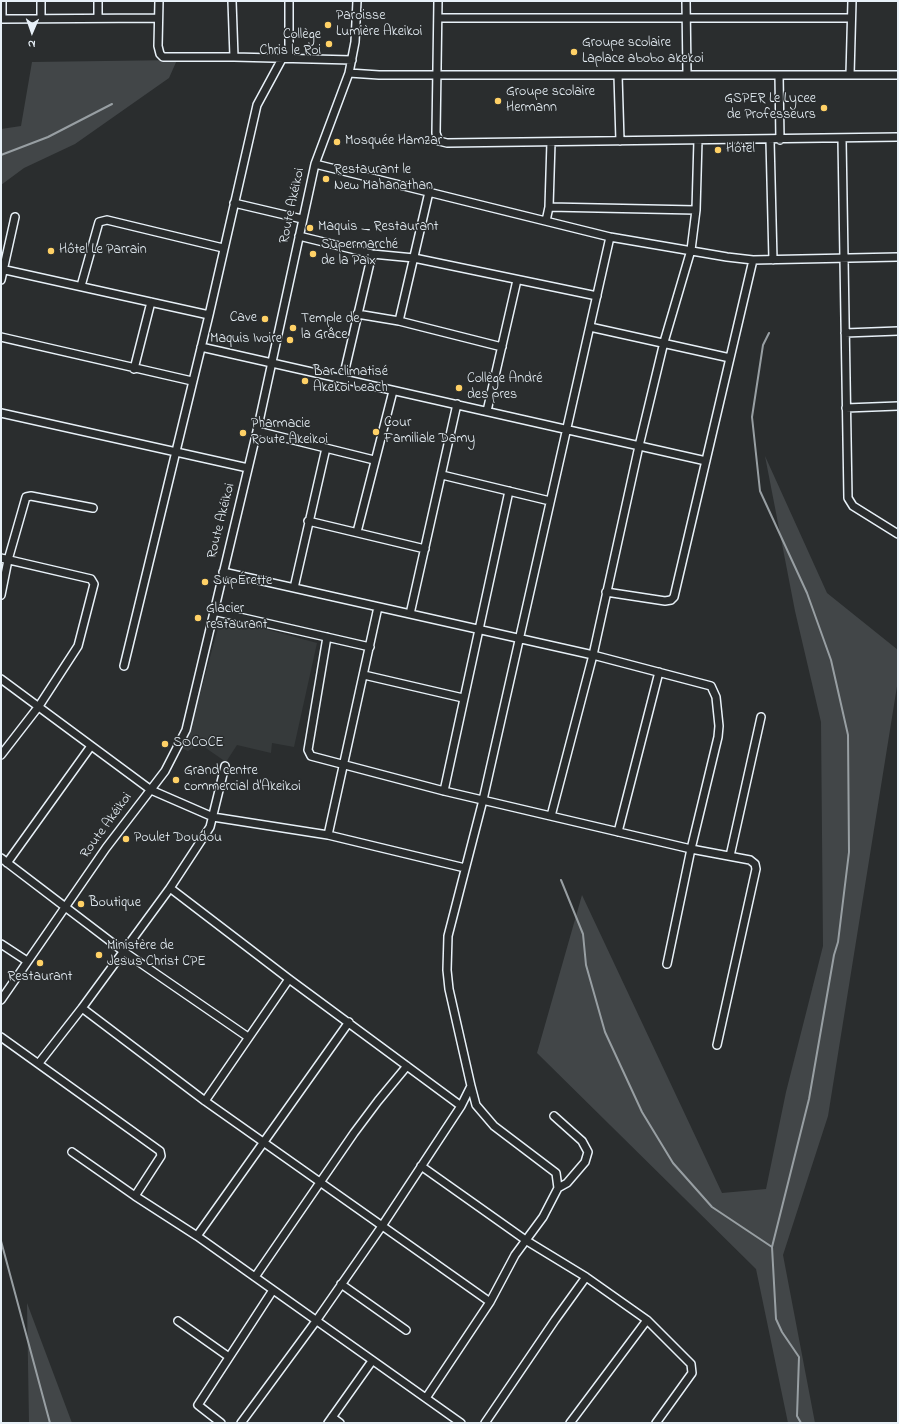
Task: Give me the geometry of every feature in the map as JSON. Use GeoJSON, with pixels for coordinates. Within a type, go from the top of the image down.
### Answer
{"type":"FeatureCollection","features":[{"type":"Feature","properties":{"kind":"street"},"geometry":{"type":"LineString","coordinates":[[2,1],[1,19],[158,18]]}},
{"type":"Feature","properties":{"kind":"street"},"geometry":{"type":"LineString","coordinates":[[41,1],[41,18]]}},
{"type":"Feature","properties":{"kind":"street"},"geometry":{"type":"LineString","coordinates":[[98,1],[98,18]]}},
{"type":"Feature","properties":{"kind":"street"},"geometry":{"type":"LineString","coordinates":[[159,1],[158,46],[160,54],[163,57],[286,57],[352,60]]}},
{"type":"Feature","properties":{"kind":"street"},"geometry":{"type":"LineString","coordinates":[[232,1],[234,57]]}},
{"type":"Feature","properties":{"kind":"street"},"geometry":{"type":"LineString","coordinates":[[124,666],[209,315],[257,105],[286,57],[289,1]]}},
{"type":"Feature","properties":{"kind":"street","name":"Route Akéikoi"},"geometry":{"type":"LineString","coordinates":[[1,1000],[27,961],[67,907],[106,848],[165,771],[186,730],[222,572],[257,430],[315,164],[349,73],[356,30],[357,1]]}},
{"type":"Feature","properties":{"kind":"street"},"geometry":{"type":"LineString","coordinates":[[438,1],[436,133],[439,141],[447,143],[780,140],[898,137]]}},
{"type":"Feature","properties":{"kind":"street"},"geometry":{"type":"LineString","coordinates":[[686,1],[687,75]]}},
{"type":"Feature","properties":{"kind":"street"},"geometry":{"type":"LineString","coordinates":[[850,75],[852,1]]}},
{"type":"Feature","properties":{"kind":"street"},"geometry":{"type":"LineString","coordinates":[[438,18],[851,18]]}},
{"type":"Feature","properties":{"kind":"street"},"geometry":{"type":"LineString","coordinates":[[349,73],[379,75],[898,75]]}},
{"type":"Feature","properties":{"kind":"street"},"geometry":{"type":"LineString","coordinates":[[618,75],[620,141]]}},
{"type":"Feature","properties":{"kind":"street"},"geometry":{"type":"LineString","coordinates":[[779,75],[780,140]]}},
{"type":"Feature","properties":{"kind":"street"},"geometry":{"type":"LineString","coordinates":[[842,139],[849,503],[898,534]]}},
{"type":"Feature","properties":{"kind":"street"},"geometry":{"type":"LineString","coordinates":[[551,816],[593,655],[639,446],[664,342],[691,250],[696,210],[698,140]]}},
{"type":"Feature","properties":{"kind":"street"},"geometry":{"type":"LineString","coordinates":[[770,140],[772,260]]}},
{"type":"Feature","properties":{"kind":"street"},"geometry":{"type":"LineString","coordinates":[[546,221],[549,207],[551,142]]}},
{"type":"Feature","properties":{"kind":"street"},"geometry":{"type":"LineString","coordinates":[[315,164],[610,237],[753,260],[898,257]]}},
{"type":"Feature","properties":{"kind":"street"},"geometry":{"type":"LineString","coordinates":[[399,321],[429,192]]}},
{"type":"Feature","properties":{"kind":"street"},"geometry":{"type":"LineString","coordinates":[[234,203],[302,219]]}},
{"type":"Feature","properties":{"kind":"street"},"geometry":{"type":"LineString","coordinates":[[549,207],[696,210]]}},
{"type":"Feature","properties":{"kind":"street"},"geometry":{"type":"LineString","coordinates":[[1,280],[2,269],[15,217]]}},
{"type":"Feature","properties":{"kind":"street"},"geometry":{"type":"LineString","coordinates":[[81,286],[99,222],[107,220],[224,248]]}},
{"type":"Feature","properties":{"kind":"street"},"geometry":{"type":"LineString","coordinates":[[299,236],[372,254],[414,258],[597,296]]}},
{"type":"Feature","properties":{"kind":"street"},"geometry":{"type":"LineString","coordinates":[[426,1398],[490,1302],[515,1255],[527,1241],[558,1188],[556,1174],[494,1126],[476,1105],[449,989],[447,970],[448,936],[483,800],[610,237]]}},
{"type":"Feature","properties":{"kind":"street"},"geometry":{"type":"LineString","coordinates":[[343,378],[372,254]]}},
{"type":"Feature","properties":{"kind":"street"},"geometry":{"type":"LineString","coordinates":[[606,592],[665,601],[671,600],[674,597],[753,260]]}},
{"type":"Feature","properties":{"kind":"street"},"geometry":{"type":"LineString","coordinates":[[2,269],[209,315]]}},
{"type":"Feature","properties":{"kind":"street"},"geometry":{"type":"LineString","coordinates":[[487,411],[516,280]]}},
{"type":"Feature","properties":{"kind":"street"},"geometry":{"type":"LineString","coordinates":[[134,369],[151,302]]}},
{"type":"Feature","properties":{"kind":"street"},"geometry":{"type":"LineString","coordinates":[[357,314],[399,321],[502,347]]}},
{"type":"Feature","properties":{"kind":"street"},"geometry":{"type":"LineString","coordinates":[[590,326],[730,358]]}},
{"type":"Feature","properties":{"kind":"street"},"geometry":{"type":"LineString","coordinates":[[845,333],[898,331]]}},
{"type":"Feature","properties":{"kind":"street"},"geometry":{"type":"LineString","coordinates":[[1,337],[134,369],[192,381]]}},
{"type":"Feature","properties":{"kind":"street"},"geometry":{"type":"LineString","coordinates":[[201,347],[706,461]]}},
{"type":"Feature","properties":{"kind":"street"},"geometry":{"type":"LineString","coordinates":[[356,532],[393,391]]}},
{"type":"Feature","properties":{"kind":"street"},"geometry":{"type":"LineString","coordinates":[[410,614],[442,474],[456,404]]}},
{"type":"Feature","properties":{"kind":"street"},"geometry":{"type":"LineString","coordinates":[[846,408],[898,406]]}},
{"type":"Feature","properties":{"kind":"street"},"geometry":{"type":"LineString","coordinates":[[1,414],[248,468]]}},
{"type":"Feature","properties":{"kind":"street"},"geometry":{"type":"LineString","coordinates":[[257,430],[374,460]]}},
{"type":"Feature","properties":{"kind":"street"},"geometry":{"type":"LineString","coordinates":[[294,588],[308,520],[326,448]]}},
{"type":"Feature","properties":{"kind":"street"},"geometry":{"type":"LineString","coordinates":[[442,474],[550,501]]}},
{"type":"Feature","properties":{"kind":"street"},"geometry":{"type":"LineString","coordinates":[[444,791],[509,491]]}},
{"type":"Feature","properties":{"kind":"street"},"geometry":{"type":"LineString","coordinates":[[1,595],[5,559],[28,496],[93,508]]}},
{"type":"Feature","properties":{"kind":"street"},"geometry":{"type":"LineString","coordinates":[[308,520],[425,549]]}},
{"type":"Feature","properties":{"kind":"street"},"geometry":{"type":"LineString","coordinates":[[1,754],[39,706],[80,641],[94,580],[5,559]]}},
{"type":"Feature","properties":{"kind":"street"},"geometry":{"type":"LineString","coordinates":[[222,572],[593,655],[711,686],[716,697],[719,726],[718,737],[691,849],[667,964]]}},
{"type":"Feature","properties":{"kind":"street"},"geometry":{"type":"LineString","coordinates":[[328,835],[378,607]]}},
{"type":"Feature","properties":{"kind":"street"},"geometry":{"type":"LineString","coordinates":[[213,611],[370,647]]}},
{"type":"Feature","properties":{"kind":"street"},"geometry":{"type":"LineString","coordinates":[[327,637],[308,750],[311,756],[344,766],[444,791],[691,849],[750,860],[755,864],[756,869],[717,1045]]}},
{"type":"Feature","properties":{"kind":"street"},"geometry":{"type":"LineString","coordinates":[[618,832],[659,672]]}},
{"type":"Feature","properties":{"kind":"street"},"geometry":{"type":"LineString","coordinates":[[364,675],[463,698]]}},
{"type":"Feature","properties":{"kind":"street"},"geometry":{"type":"LineString","coordinates":[[1,680],[39,706],[151,790],[213,817],[328,835],[465,868]]}},
{"type":"Feature","properties":{"kind":"street"},"geometry":{"type":"LineString","coordinates":[[730,856],[762,717]]}},
{"type":"Feature","properties":{"kind":"street"},"geometry":{"type":"LineString","coordinates":[[91,746],[4,861],[67,907],[123,951],[248,1037]]}},
{"type":"Feature","properties":{"kind":"street"},"geometry":{"type":"LineString","coordinates":[[39,1063],[82,1008],[170,888],[210,827],[225,766]]}},
{"type":"Feature","properties":{"kind":"street"},"geometry":{"type":"LineString","coordinates":[[170,888],[289,979],[461,1106]]}},
{"type":"Feature","properties":{"kind":"street"},"geometry":{"type":"LineString","coordinates":[[1,944],[27,961]]}},
{"type":"Feature","properties":{"kind":"street"},"geometry":{"type":"LineString","coordinates":[[205,1101],[289,979]]}},
{"type":"Feature","properties":{"kind":"street"},"geometry":{"type":"LineString","coordinates":[[82,1008],[205,1101],[490,1302]]}},
{"type":"Feature","properties":{"kind":"street"},"geometry":{"type":"LineString","coordinates":[[197,1236],[349,1022]]}},
{"type":"Feature","properties":{"kind":"street"},"geometry":{"type":"LineString","coordinates":[[1,1037],[39,1063],[134,1134],[160,1151],[161,1156],[135,1196]]}},
{"type":"Feature","properties":{"kind":"street"},"geometry":{"type":"LineString","coordinates":[[255,1278],[320,1181],[378,1101],[407,1066]]}},
{"type":"Feature","properties":{"kind":"street"},"geometry":{"type":"LineString","coordinates":[[241,1423],[316,1321],[382,1226],[461,1106],[471,1086]]}},
{"type":"Feature","properties":{"kind":"street"},"geometry":{"type":"LineString","coordinates":[[554,1116],[582,1141],[588,1152],[585,1162],[567,1183],[558,1188]]}},
{"type":"Feature","properties":{"kind":"street"},"geometry":{"type":"LineString","coordinates":[[72,1152],[135,1196],[197,1236],[461,1423]]}},
{"type":"Feature","properties":{"kind":"street"},"geometry":{"type":"LineString","coordinates":[[421,1166],[527,1241],[586,1277],[647,1320],[691,1364],[692,1373],[656,1423]]}},
{"type":"Feature","properties":{"kind":"street"},"geometry":{"type":"LineString","coordinates":[[485,1423],[586,1277]]}},
{"type":"Feature","properties":{"kind":"street"},"geometry":{"type":"LineString","coordinates":[[341,1284],[406,1330]]}},
{"type":"Feature","properties":{"kind":"street"},"geometry":{"type":"LineString","coordinates":[[221,1423],[198,1405],[273,1290]]}},
{"type":"Feature","properties":{"kind":"street"},"geometry":{"type":"LineString","coordinates":[[570,1423],[647,1320]]}},
{"type":"Feature","properties":{"kind":"street"},"geometry":{"type":"LineString","coordinates":[[178,1321],[229,1357]]}},
{"type":"Feature","properties":{"kind":"street"},"geometry":{"type":"LineString","coordinates":[[340,1423],[330,1420],[372,1361]]}},
{"type":"Feature","properties":{"kind":"shaded area"},"geometry":{"type":"Polygon","coordinates":[[[177,60],[169,78],[75,144],[24,168],[1,185],[1,129],[21,126],[32,62],[177,60]]]}},
{"type":"Feature","properties":{"kind":"shaded area"},"geometry":{"type":"Polygon","coordinates":[[[765,456],[827,593],[898,650],[898,680],[828,1116],[783,1255],[815,1423],[788,1423],[756,1269],[537,1053],[582,895],[722,1193],[766,1189],[786,1092],[823,946],[821,722],[795,611],[765,456]]]}},
{"type":"Feature","properties":{"kind":"shaded area"},"geometry":{"type":"Polygon","coordinates":[[[221,617],[317,643],[294,747],[272,743],[271,753],[237,745],[226,762],[200,744],[188,751],[179,747],[189,734],[221,617]]]}},
{"type":"Feature","properties":{"kind":"shaded area"},"geometry":{"type":"Polygon","coordinates":[[[27,1303],[72,1423],[29,1423],[27,1303]]]}},
{"type":"Feature","properties":{"kind":"waterway"},"geometry":{"type":"LineString","coordinates":[[1,155],[48,137],[112,104]]}},
{"type":"Feature","properties":{"kind":"waterway"},"geometry":{"type":"LineString","coordinates":[[769,333],[763,345],[752,417],[760,491],[807,593],[831,660],[848,735],[849,852],[838,942],[834,955],[809,1099],[772,1247],[776,1319],[782,1332],[799,1357],[797,1416],[801,1423]]}},
{"type":"Feature","properties":{"kind":"waterway"},"geometry":{"type":"LineString","coordinates":[[561,880],[583,934],[586,965],[605,1032],[642,1112],[673,1163],[712,1207],[772,1247]]}},
{"type":"Feature","properties":{"kind":"waterway"},"geometry":{"type":"LineString","coordinates":[[1,1241],[50,1423]]}},
{"type":"Feature","properties":{"kind":"place","name":"Paroisse Lumière Akeikoi"},"geometry":{"type":"Point","coordinates":[328,25]}},
{"type":"Feature","properties":{"kind":"place","name":"Collège Chris le Roi"},"geometry":{"type":"Point","coordinates":[329,44]}},
{"type":"Feature","properties":{"kind":"place","name":"Groupe scolaire Laplace abobo akekoi"},"geometry":{"type":"Point","coordinates":[574,52]}},
{"type":"Feature","properties":{"kind":"place","name":"Groupe scolaire Hermann"},"geometry":{"type":"Point","coordinates":[498,101]}},
{"type":"Feature","properties":{"kind":"place","name":"GSPER Le Lycee de Professeurs"},"geometry":{"type":"Point","coordinates":[824,108]}},
{"type":"Feature","properties":{"kind":"place","name":"Mosquée Hamzar"},"geometry":{"type":"Point","coordinates":[337,142]}},
{"type":"Feature","properties":{"kind":"place","name":"Hôtel"},"geometry":{"type":"Point","coordinates":[718,150]}},
{"type":"Feature","properties":{"kind":"place","name":"Restaurant le New Mahanathan"},"geometry":{"type":"Point","coordinates":[326,179]}},
{"type":"Feature","properties":{"kind":"place","name":"Maquis _ Restaurant"},"geometry":{"type":"Point","coordinates":[310,228]}},
{"type":"Feature","properties":{"kind":"place","name":"Hôtel Le Parrain"},"geometry":{"type":"Point","coordinates":[51,251]}},
{"type":"Feature","properties":{"kind":"place","name":"Supermarché de la Paix"},"geometry":{"type":"Point","coordinates":[313,254]}},
{"type":"Feature","properties":{"kind":"place","name":"Cave"},"geometry":{"type":"Point","coordinates":[265,319]}},
{"type":"Feature","properties":{"kind":"place","name":"Temple de la Grâce"},"geometry":{"type":"Point","coordinates":[293,328]}},
{"type":"Feature","properties":{"kind":"place","name":"Maquis Ivoire"},"geometry":{"type":"Point","coordinates":[290,340]}},
{"type":"Feature","properties":{"kind":"place","name":"Bar climatisé Akekoi beach"},"geometry":{"type":"Point","coordinates":[305,381]}},
{"type":"Feature","properties":{"kind":"place","name":"Collège André des pres"},"geometry":{"type":"Point","coordinates":[459,388]}},
{"type":"Feature","properties":{"kind":"place","name":"Cour Familiale Damy"},"geometry":{"type":"Point","coordinates":[376,432]}},
{"type":"Feature","properties":{"kind":"place","name":"Pharmacie Route Akeikoi"},"geometry":{"type":"Point","coordinates":[243,433]}},
{"type":"Feature","properties":{"kind":"place","name":"SupÉrette"},"geometry":{"type":"Point","coordinates":[205,582]}},
{"type":"Feature","properties":{"kind":"place","name":"Glacier restaurant"},"geometry":{"type":"Point","coordinates":[198,618]}},
{"type":"Feature","properties":{"kind":"place","name":"SOCOCE"},"geometry":{"type":"Point","coordinates":[165,744]}},
{"type":"Feature","properties":{"kind":"place","name":"Grand centre commercial d'Akeikoi"},"geometry":{"type":"Point","coordinates":[176,780]}},
{"type":"Feature","properties":{"kind":"place","name":"Poulet Doudou"},"geometry":{"type":"Point","coordinates":[126,839]}},
{"type":"Feature","properties":{"kind":"place","name":"Boutique"},"geometry":{"type":"Point","coordinates":[81,904]}},
{"type":"Feature","properties":{"kind":"place","name":"Ministère de Jesus Christ CPE"},"geometry":{"type":"Point","coordinates":[99,955]}},
{"type":"Feature","properties":{"kind":"place","name":"Restaurant"},"geometry":{"type":"Point","coordinates":[40,963]}}]}
